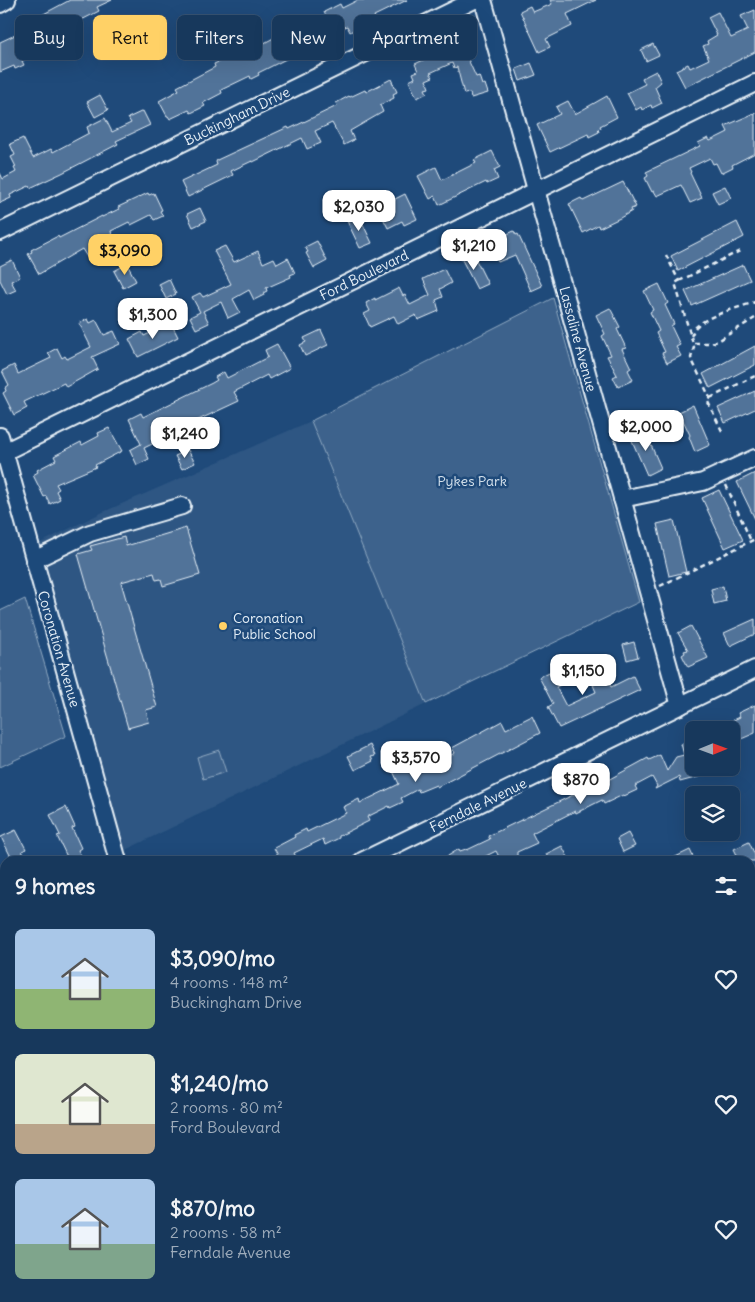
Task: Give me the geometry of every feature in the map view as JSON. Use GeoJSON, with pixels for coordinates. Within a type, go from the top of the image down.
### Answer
{"type":"FeatureCollection","features":[{"type":"Feature","properties":{"kind":"street"},"geometry":{"type":"LineString","coordinates":[[0,4],[7,0]]}},
{"type":"Feature","properties":{"kind":"street","name":"Buckingham Drive"},"geometry":{"type":"LineString","coordinates":[[0,232],[474,0]]}},
{"type":"Feature","properties":{"kind":"street","name":"Lassaline Avenue"},"geometry":{"type":"LineString","coordinates":[[484,0],[680,706]]}},
{"type":"Feature","properties":{"kind":"street","name":"Ford Boulevard"},"geometry":{"type":"LineString","coordinates":[[2,453],[755,83]]}},
{"type":"Feature","properties":{"kind":"street","name":"Coronation Avenue"},"geometry":{"type":"LineString","coordinates":[[0,436],[2,453],[34,560],[117,856]]}},
{"type":"Feature","properties":{"kind":"street"},"geometry":{"type":"LineString","coordinates":[[622,499],[703,482],[755,458]]}},
{"type":"Feature","properties":{"kind":"street"},"geometry":{"type":"LineString","coordinates":[[34,560],[90,533],[182,506]]}},
{"type":"Feature","properties":{"kind":"street","name":"Ferndale Avenue"},"geometry":{"type":"LineString","coordinates":[[372,856],[755,669]]}},
{"type":"Feature","properties":{"kind":"path"},"geometry":{"type":"LineString","coordinates":[[710,398],[691,358],[694,347],[675,283],[740,251]]}},
{"type":"Feature","properties":{"kind":"path"},"geometry":{"type":"LineString","coordinates":[[666,255],[679,281]]}},
{"type":"Feature","properties":{"kind":"path"},"geometry":{"type":"LineString","coordinates":[[691,336],[696,326],[707,320],[724,312],[755,302],[755,304]]}},
{"type":"Feature","properties":{"kind":"path"},"geometry":{"type":"LineString","coordinates":[[693,343],[718,341],[755,318]]}},
{"type":"Feature","properties":{"kind":"path"},"geometry":{"type":"LineString","coordinates":[[722,431],[707,400],[755,376]]}},
{"type":"Feature","properties":{"kind":"path"},"geometry":{"type":"LineString","coordinates":[[656,587],[753,540],[724,479]]}},
{"type":"Feature","properties":{"kind":"shaded area","name":"Coronation Public School"},"geometry":{"type":"Polygon","coordinates":[[[311,421],[426,704],[113,856],[30,548],[101,513],[311,421]]]}},
{"type":"Feature","properties":{"kind":"green space","name":"Pykes Park"},"geometry":{"type":"Polygon","coordinates":[[[553,298],[639,602],[426,704],[311,421],[553,298]]]}},
{"type":"Feature","properties":{"kind":"green space"},"geometry":{"type":"Polygon","coordinates":[[[25,599],[66,736],[0,767],[0,611],[25,599]]]}},
{"type":"Feature","properties":{"kind":"green space"},"geometry":{"type":"Polygon","coordinates":[[[219,750],[226,772],[203,779],[197,757],[219,750]]]}},
{"type":"Feature","properties":{"kind":"building"},"geometry":{"type":"Polygon","coordinates":[[[70,0],[112,0],[97,7],[99,11],[83,19],[83,15],[42,15],[70,0]]]}},
{"type":"Feature","properties":{"kind":"building"},"geometry":{"type":"Polygon","coordinates":[[[358,0],[407,0],[376,15],[354,15],[354,30],[350,32],[347,26],[344,27],[344,15],[326,15],[324,12],[340,4],[342,8],[358,0]]]}},
{"type":"Feature","properties":{"kind":"building"},"geometry":{"type":"Polygon","coordinates":[[[550,0],[596,0],[567,14],[572,26],[546,39],[550,47],[539,52],[520,11],[530,6],[533,12],[552,4],[550,0]]]}},
{"type":"Feature","properties":{"kind":"building"},"geometry":{"type":"Polygon","coordinates":[[[755,10],[755,52],[685,87],[676,70],[688,64],[690,68],[709,59],[703,46],[708,44],[707,41],[717,35],[708,17],[718,12],[731,38],[748,30],[741,16],[755,10]]]}},
{"type":"Feature","properties":{"kind":"building"},"geometry":{"type":"Polygon","coordinates":[[[15,35],[15,60],[24,60],[22,61],[24,65],[15,69],[14,66],[0,72],[0,42],[15,35]]]}},
{"type":"Feature","properties":{"kind":"building"},"geometry":{"type":"Polygon","coordinates":[[[272,39],[272,60],[284,60],[258,73],[259,75],[251,79],[250,76],[221,90],[222,93],[203,103],[205,106],[191,113],[189,110],[170,119],[167,116],[159,101],[179,90],[177,87],[215,67],[214,64],[223,60],[262,60],[262,44],[272,39]]]}},
{"type":"Feature","properties":{"kind":"building"},"geometry":{"type":"Polygon","coordinates":[[[653,44],[659,55],[646,61],[641,50],[653,44]]]}},
{"type":"Feature","properties":{"kind":"building"},"geometry":{"type":"Polygon","coordinates":[[[423,60],[468,60],[476,77],[479,76],[482,85],[485,84],[488,93],[471,98],[470,93],[464,94],[457,67],[454,68],[452,63],[430,73],[433,77],[426,80],[429,88],[425,89],[427,93],[417,98],[409,81],[415,78],[413,73],[418,71],[415,64],[423,60]]]}},
{"type":"Feature","properties":{"kind":"building"},"geometry":{"type":"Polygon","coordinates":[[[531,63],[536,75],[520,81],[516,69],[531,63]]]}},
{"type":"Feature","properties":{"kind":"building"},"geometry":{"type":"Polygon","coordinates":[[[656,71],[661,82],[655,87],[662,103],[652,108],[651,105],[642,110],[641,107],[636,110],[627,93],[645,84],[642,78],[656,71]]]}},
{"type":"Feature","properties":{"kind":"building"},"geometry":{"type":"Polygon","coordinates":[[[391,79],[397,92],[393,94],[394,98],[380,105],[383,112],[350,131],[354,140],[344,145],[332,123],[315,131],[321,143],[307,149],[302,138],[231,171],[233,175],[188,197],[181,182],[217,165],[217,160],[337,106],[336,103],[349,96],[365,90],[366,92],[391,79]]]}},
{"type":"Feature","properties":{"kind":"building"},"geometry":{"type":"Polygon","coordinates":[[[100,95],[108,110],[95,117],[87,102],[100,95]]]}},
{"type":"Feature","properties":{"kind":"building"},"geometry":{"type":"Polygon","coordinates":[[[607,96],[617,117],[600,126],[599,132],[589,137],[588,134],[550,152],[537,125],[560,114],[556,107],[568,101],[575,114],[607,96]]]}},
{"type":"Feature","properties":{"kind":"building"},"geometry":{"type":"Polygon","coordinates":[[[143,111],[150,125],[116,141],[118,144],[62,173],[10,195],[11,198],[0,203],[0,173],[3,179],[16,172],[14,168],[16,167],[11,157],[15,155],[10,144],[23,138],[33,158],[51,149],[53,152],[89,133],[87,127],[105,118],[112,132],[131,123],[128,118],[143,111]]]}},
{"type":"Feature","properties":{"kind":"building"},"geometry":{"type":"Polygon","coordinates":[[[755,113],[755,153],[721,173],[716,163],[713,164],[710,158],[689,168],[702,198],[690,203],[681,185],[657,196],[654,191],[652,192],[645,178],[648,176],[646,172],[700,146],[698,143],[708,138],[710,141],[728,132],[725,126],[755,113]]]}},
{"type":"Feature","properties":{"kind":"building"},"geometry":{"type":"Polygon","coordinates":[[[492,151],[500,167],[494,170],[498,179],[487,184],[486,182],[439,205],[435,196],[430,199],[418,176],[436,167],[442,180],[476,163],[474,160],[492,151]]]}},
{"type":"Feature","properties":{"kind":"building"},"geometry":{"type":"Polygon","coordinates":[[[623,182],[636,207],[620,218],[599,228],[598,225],[583,233],[569,204],[581,198],[583,201],[623,182]]]}},
{"type":"Feature","properties":{"kind":"building"},"geometry":{"type":"Polygon","coordinates":[[[725,186],[731,198],[718,204],[712,192],[725,186]]]}},
{"type":"Feature","properties":{"kind":"building"},"geometry":{"type":"Polygon","coordinates":[[[148,193],[149,195],[154,193],[163,216],[154,220],[151,215],[131,225],[129,222],[111,231],[112,235],[110,236],[113,241],[101,247],[102,250],[87,257],[82,249],[39,274],[28,254],[32,252],[31,250],[119,209],[118,207],[148,193]]]}},
{"type":"Feature","properties":{"kind":"building"},"geometry":{"type":"Polygon","coordinates":[[[405,194],[417,219],[404,225],[402,221],[388,228],[376,204],[385,200],[387,203],[405,194]]]}},
{"type":"Feature","properties":{"kind":"building"},"geometry":{"type":"Polygon","coordinates":[[[357,201],[363,212],[351,217],[346,206],[357,201]]]}},
{"type":"Feature","properties":{"kind":"building"},"geometry":{"type":"Polygon","coordinates":[[[200,208],[206,221],[193,227],[187,214],[200,208]]]}},
{"type":"Feature","properties":{"kind":"building"},"geometry":{"type":"Polygon","coordinates":[[[359,216],[372,243],[360,248],[347,221],[359,216]]]}},
{"type":"Feature","properties":{"kind":"building"},"geometry":{"type":"Polygon","coordinates":[[[737,222],[744,237],[678,271],[671,256],[737,222]]]}},
{"type":"Feature","properties":{"kind":"building"},"geometry":{"type":"Polygon","coordinates":[[[514,231],[516,235],[518,234],[542,286],[531,291],[515,255],[498,262],[489,242],[514,231]]]}},
{"type":"Feature","properties":{"kind":"building"},"geometry":{"type":"Polygon","coordinates":[[[317,241],[327,261],[314,268],[305,247],[317,241]]]}},
{"type":"Feature","properties":{"kind":"building"},"geometry":{"type":"Polygon","coordinates":[[[225,246],[234,262],[258,251],[263,263],[274,258],[277,264],[288,258],[295,273],[290,275],[291,277],[266,288],[267,291],[263,293],[264,295],[254,300],[249,290],[233,299],[240,312],[228,318],[221,302],[203,311],[209,323],[196,329],[190,317],[200,312],[192,297],[200,293],[203,297],[231,284],[214,251],[225,246]]]}},
{"type":"Feature","properties":{"kind":"building"},"geometry":{"type":"Polygon","coordinates":[[[472,252],[488,284],[477,289],[461,258],[472,252]]]}},
{"type":"Feature","properties":{"kind":"building"},"geometry":{"type":"Polygon","coordinates":[[[12,260],[20,277],[11,281],[16,290],[7,294],[0,280],[0,266],[12,260]]]}},
{"type":"Feature","properties":{"kind":"building"},"geometry":{"type":"Polygon","coordinates":[[[127,264],[136,281],[123,288],[114,271],[127,264]]]}},
{"type":"Feature","properties":{"kind":"building"},"geometry":{"type":"Polygon","coordinates":[[[743,265],[750,280],[692,306],[685,291],[743,265]]]}},
{"type":"Feature","properties":{"kind":"building"},"geometry":{"type":"Polygon","coordinates":[[[444,269],[451,283],[440,289],[443,297],[436,300],[439,311],[418,320],[416,315],[398,324],[394,316],[370,327],[364,314],[370,311],[366,303],[399,288],[410,305],[430,295],[423,279],[444,269]]]}},
{"type":"Feature","properties":{"kind":"building"},"geometry":{"type":"Polygon","coordinates":[[[169,279],[176,294],[166,299],[159,284],[169,279]]]}},
{"type":"Feature","properties":{"kind":"building"},"geometry":{"type":"Polygon","coordinates":[[[659,284],[668,303],[665,305],[674,324],[671,326],[680,345],[676,347],[681,356],[667,363],[662,353],[665,352],[656,333],[659,331],[650,312],[653,310],[644,291],[659,284]]]}},
{"type":"Feature","properties":{"kind":"building"},"geometry":{"type":"Polygon","coordinates":[[[610,308],[620,327],[617,329],[626,348],[622,349],[631,368],[628,370],[633,380],[618,387],[613,377],[617,375],[607,356],[611,355],[602,336],[605,334],[596,315],[610,308]]]}},
{"type":"Feature","properties":{"kind":"building"},"geometry":{"type":"Polygon","coordinates":[[[88,319],[90,323],[96,320],[104,335],[114,331],[120,344],[92,357],[98,369],[66,387],[64,383],[24,402],[27,408],[14,415],[3,393],[9,385],[2,371],[14,365],[18,374],[51,358],[48,353],[57,348],[62,358],[65,356],[67,359],[91,347],[79,323],[88,319]]]}},
{"type":"Feature","properties":{"kind":"building"},"geometry":{"type":"Polygon","coordinates":[[[171,323],[178,337],[138,357],[129,339],[142,332],[144,336],[171,323]]]}},
{"type":"Feature","properties":{"kind":"building"},"geometry":{"type":"Polygon","coordinates":[[[321,330],[328,345],[305,356],[300,345],[306,342],[304,338],[321,330]]]}},
{"type":"Feature","properties":{"kind":"building"},"geometry":{"type":"Polygon","coordinates":[[[277,344],[290,368],[269,379],[267,375],[234,392],[239,401],[194,422],[202,440],[189,446],[181,430],[144,448],[149,459],[137,465],[130,450],[141,444],[129,419],[141,413],[143,417],[212,383],[217,380],[215,377],[224,372],[227,378],[268,357],[265,350],[277,344]]]}},
{"type":"Feature","properties":{"kind":"building"},"geometry":{"type":"Polygon","coordinates":[[[755,346],[755,365],[710,388],[703,374],[755,346]]]}},
{"type":"Feature","properties":{"kind":"building"},"geometry":{"type":"Polygon","coordinates":[[[755,391],[755,409],[725,423],[718,408],[755,391]]]}},
{"type":"Feature","properties":{"kind":"building"},"geometry":{"type":"Polygon","coordinates":[[[693,405],[710,445],[695,452],[689,437],[690,435],[679,412],[693,405]]]}},
{"type":"Feature","properties":{"kind":"building"},"geometry":{"type":"Polygon","coordinates":[[[109,428],[122,451],[95,465],[96,467],[56,484],[59,489],[56,491],[60,499],[50,504],[46,496],[44,497],[33,475],[38,472],[37,470],[56,460],[54,456],[81,442],[82,445],[99,436],[98,433],[109,428]]]}},
{"type":"Feature","properties":{"kind":"building"},"geometry":{"type":"Polygon","coordinates":[[[644,429],[661,468],[647,475],[630,436],[644,429]]]}},
{"type":"Feature","properties":{"kind":"building"},"geometry":{"type":"Polygon","coordinates":[[[188,450],[195,463],[182,469],[175,456],[188,450]]]}},
{"type":"Feature","properties":{"kind":"building"},"geometry":{"type":"Polygon","coordinates":[[[755,473],[755,519],[737,482],[755,473]]]}},
{"type":"Feature","properties":{"kind":"building"},"geometry":{"type":"Polygon","coordinates":[[[719,490],[743,540],[725,548],[702,498],[719,490]]]}},
{"type":"Feature","properties":{"kind":"building"},"geometry":{"type":"Polygon","coordinates":[[[674,520],[686,572],[669,576],[657,524],[674,520]]]}},
{"type":"Feature","properties":{"kind":"building"},"geometry":{"type":"Polygon","coordinates":[[[186,528],[200,575],[163,586],[161,579],[156,580],[154,573],[121,582],[157,707],[146,710],[149,722],[128,728],[78,554],[92,550],[90,546],[124,537],[126,546],[186,528]]]}},
{"type":"Feature","properties":{"kind":"building"},"geometry":{"type":"Polygon","coordinates":[[[723,586],[726,601],[714,604],[711,589],[723,586]]]}},
{"type":"Feature","properties":{"kind":"building"},"geometry":{"type":"Polygon","coordinates":[[[755,619],[755,634],[730,646],[724,633],[755,619]]]}},
{"type":"Feature","properties":{"kind":"building"},"geometry":{"type":"Polygon","coordinates":[[[691,626],[708,658],[688,667],[682,655],[685,653],[684,651],[688,650],[678,633],[691,626]]]}},
{"type":"Feature","properties":{"kind":"building"},"geometry":{"type":"Polygon","coordinates":[[[634,642],[638,657],[627,660],[623,645],[634,642]]]}},
{"type":"Feature","properties":{"kind":"building"},"geometry":{"type":"Polygon","coordinates":[[[566,664],[574,678],[556,687],[566,706],[596,692],[593,685],[607,679],[611,687],[633,676],[640,690],[559,728],[548,707],[553,704],[539,677],[566,664]]]}},
{"type":"Feature","properties":{"kind":"building"},"geometry":{"type":"Polygon","coordinates":[[[755,705],[755,733],[740,740],[740,721],[731,721],[740,717],[738,713],[755,705]]]}},
{"type":"Feature","properties":{"kind":"building"},"geometry":{"type":"Polygon","coordinates":[[[532,716],[540,733],[437,787],[436,785],[419,792],[418,789],[401,798],[403,802],[390,808],[389,806],[367,817],[369,821],[325,845],[323,839],[294,853],[296,856],[278,856],[274,848],[306,829],[307,832],[346,813],[343,807],[359,799],[360,803],[399,784],[392,769],[404,763],[406,768],[432,756],[435,763],[455,753],[452,748],[502,721],[506,729],[532,716]]]}},
{"type":"Feature","properties":{"kind":"building"},"geometry":{"type":"Polygon","coordinates":[[[685,742],[685,776],[702,776],[680,782],[679,777],[655,789],[657,786],[652,777],[635,786],[637,790],[604,804],[602,800],[576,813],[575,811],[532,833],[537,843],[517,852],[517,856],[498,856],[496,851],[486,856],[448,856],[459,849],[460,851],[467,850],[490,839],[488,836],[606,781],[648,758],[649,760],[660,755],[667,771],[676,757],[684,755],[681,744],[685,742]]]}},
{"type":"Feature","properties":{"kind":"building"},"geometry":{"type":"Polygon","coordinates":[[[370,745],[375,756],[371,757],[373,761],[355,770],[348,756],[370,745]]]}},
{"type":"Feature","properties":{"kind":"building"},"geometry":{"type":"Polygon","coordinates":[[[66,807],[75,827],[72,828],[81,848],[78,850],[81,856],[67,856],[57,836],[60,835],[50,815],[66,807]]]}},
{"type":"Feature","properties":{"kind":"building"},"geometry":{"type":"Polygon","coordinates":[[[16,830],[26,849],[22,851],[25,856],[10,856],[1,837],[16,830]]]}},
{"type":"Feature","properties":{"kind":"building"},"geometry":{"type":"Polygon","coordinates":[[[628,833],[635,846],[623,852],[617,839],[628,833]]]}},
{"type":"Feature","properties":{"kind":"building"},"geometry":{"type":"Polygon","coordinates":[[[749,842],[755,856],[738,856],[734,849],[749,842]]]}},
{"type":"Feature","properties":{"kind":"building"},"geometry":{"type":"Polygon","coordinates":[[[562,846],[567,856],[547,856],[546,854],[562,846]]]}},
{"type":"Feature","properties":{"kind":"building"},"geometry":{"type":"Polygon","coordinates":[[[690,850],[693,856],[677,856],[690,850]]]}},
{"type":"Feature","properties":{"kind":"place","name":"Coronation Public School"},"geometry":{"type":"Point","coordinates":[223,626]}}]}
